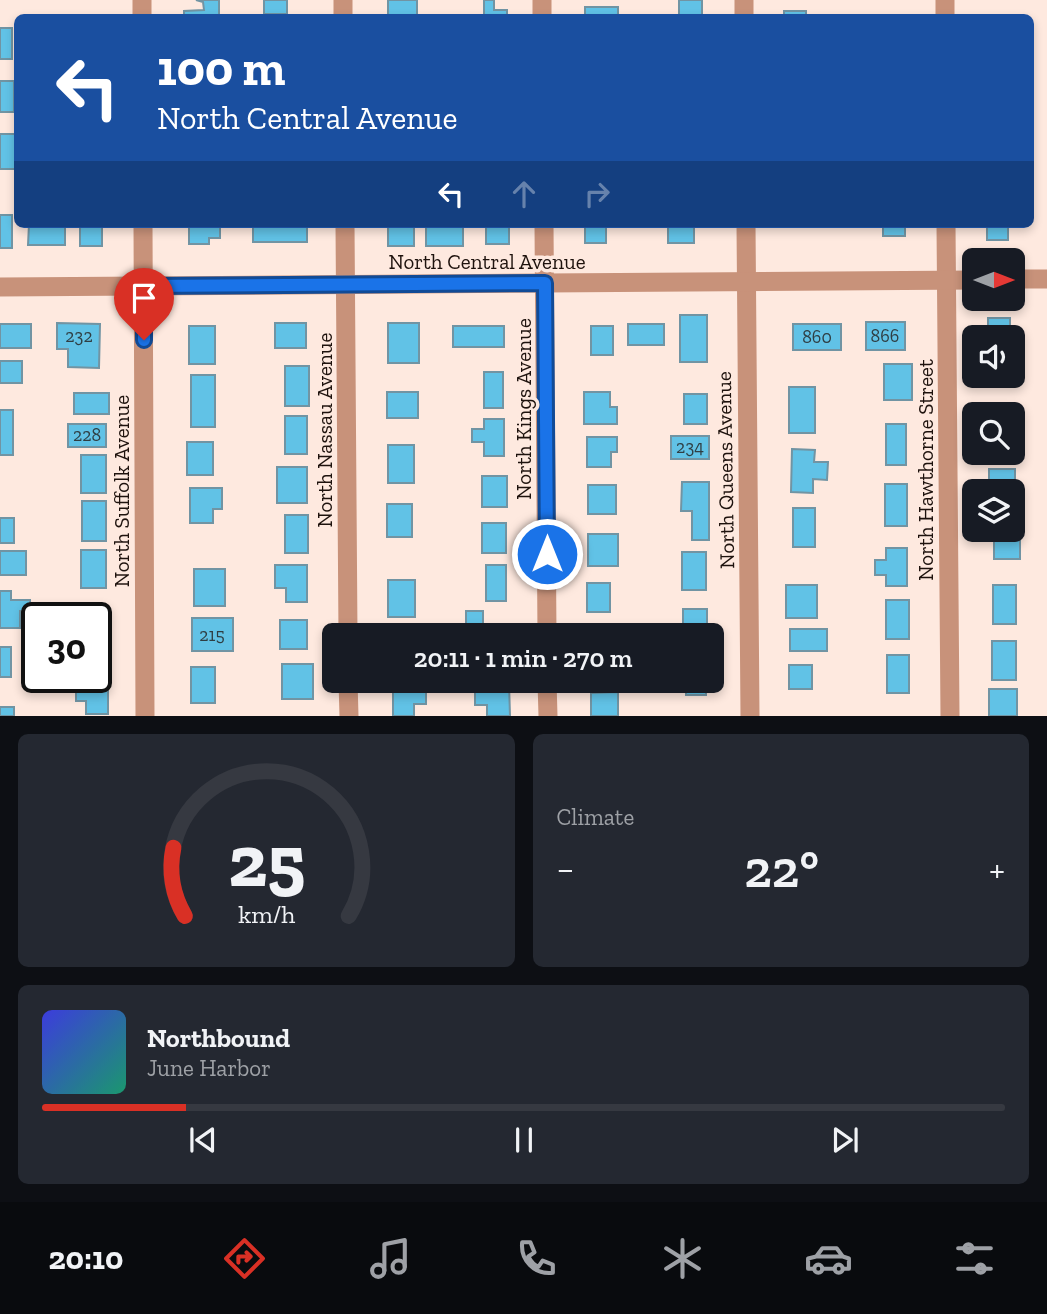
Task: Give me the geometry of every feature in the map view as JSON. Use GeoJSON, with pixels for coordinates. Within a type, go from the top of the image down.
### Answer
{"type":"FeatureCollection","features":[{"type":"Feature","properties":{"kind":"street","name":"North Suffolk Avenue"},"geometry":{"type":"LineString","coordinates":[[143,228],[145,716]]}},
{"type":"Feature","properties":{"kind":"street","name":"North Nassau Avenue"},"geometry":{"type":"LineString","coordinates":[[345,228],[348,623]]}},
{"type":"Feature","properties":{"kind":"street","name":"North Kings Avenue"},"geometry":{"type":"LineString","coordinates":[[544,228],[547,623]]}},
{"type":"Feature","properties":{"kind":"street","name":"North Queens Avenue"},"geometry":{"type":"LineString","coordinates":[[746,228],[750,716]]}},
{"type":"Feature","properties":{"kind":"street","name":"North Hawthorne Street"},"geometry":{"type":"LineString","coordinates":[[946,228],[950,716]]}},
{"type":"Feature","properties":{"kind":"street"},"geometry":{"type":"LineString","coordinates":[[1026,279],[1047,279]]}},
{"type":"Feature","properties":{"kind":"street","name":"North Central Avenue"},"geometry":{"type":"LineString","coordinates":[[0,287],[962,280]]}},
{"type":"Feature","properties":{"kind":"street"},"geometry":{"type":"LineString","coordinates":[[348,693],[349,716]]}},
{"type":"Feature","properties":{"kind":"street"},"geometry":{"type":"LineString","coordinates":[[547,693],[548,716]]}},
{"type":"Feature","properties":{"kind":"building"},"geometry":{"type":"Polygon","coordinates":[[[196,0],[219,0],[219,14],[184,14],[184,11],[204,10],[203,2],[196,0]]]}},
{"type":"Feature","properties":{"kind":"building"},"geometry":{"type":"Polygon","coordinates":[[[264,0],[287,0],[287,14],[264,14],[264,0]]]}},
{"type":"Feature","properties":{"kind":"building"},"geometry":{"type":"Polygon","coordinates":[[[388,0],[417,0],[417,14],[388,14],[388,0]]]}},
{"type":"Feature","properties":{"kind":"building"},"geometry":{"type":"Polygon","coordinates":[[[484,0],[494,0],[494,10],[507,10],[507,14],[484,14],[484,0]]]}},
{"type":"Feature","properties":{"kind":"building"},"geometry":{"type":"Polygon","coordinates":[[[679,0],[702,0],[702,14],[679,14],[679,0]]]}},
{"type":"Feature","properties":{"kind":"building"},"geometry":{"type":"Polygon","coordinates":[[[585,7],[618,7],[618,14],[585,14],[585,7]]]}},
{"type":"Feature","properties":{"kind":"building"},"geometry":{"type":"Polygon","coordinates":[[[784,11],[806,11],[806,14],[784,14],[784,11]]]}},
{"type":"Feature","properties":{"kind":"building"},"geometry":{"type":"Polygon","coordinates":[[[0,28],[12,28],[12,59],[0,59],[0,28]]]}},
{"type":"Feature","properties":{"kind":"building"},"geometry":{"type":"Polygon","coordinates":[[[0,81],[14,81],[14,112],[0,112],[0,81]]]}},
{"type":"Feature","properties":{"kind":"building"},"geometry":{"type":"Polygon","coordinates":[[[0,134],[14,134],[14,169],[0,169],[0,134]]]}},
{"type":"Feature","properties":{"kind":"building"},"geometry":{"type":"Polygon","coordinates":[[[0,215],[12,215],[12,248],[0,248],[0,215]]]}},
{"type":"Feature","properties":{"kind":"building"},"geometry":{"type":"Polygon","coordinates":[[[29,228],[65,228],[65,245],[28,245],[29,228]]]}},
{"type":"Feature","properties":{"kind":"building"},"geometry":{"type":"Polygon","coordinates":[[[80,228],[102,228],[102,246],[80,246],[80,228]]]}},
{"type":"Feature","properties":{"kind":"building"},"geometry":{"type":"Polygon","coordinates":[[[189,228],[220,228],[220,238],[209,238],[209,244],[189,244],[189,228]]]}},
{"type":"Feature","properties":{"kind":"building"},"geometry":{"type":"Polygon","coordinates":[[[253,228],[307,228],[307,242],[253,242],[253,228]]]}},
{"type":"Feature","properties":{"kind":"building"},"geometry":{"type":"Polygon","coordinates":[[[388,228],[414,228],[414,246],[388,246],[388,228]]]}},
{"type":"Feature","properties":{"kind":"building"},"geometry":{"type":"Polygon","coordinates":[[[426,228],[463,228],[463,246],[426,246],[426,228]]]}},
{"type":"Feature","properties":{"kind":"building"},"geometry":{"type":"Polygon","coordinates":[[[486,228],[509,228],[509,244],[486,244],[486,228]]]}},
{"type":"Feature","properties":{"kind":"building"},"geometry":{"type":"Polygon","coordinates":[[[585,228],[606,228],[606,243],[585,243],[585,228]]]}},
{"type":"Feature","properties":{"kind":"building"},"geometry":{"type":"Polygon","coordinates":[[[668,228],[694,228],[694,243],[668,243],[668,228]]]}},
{"type":"Feature","properties":{"kind":"building"},"geometry":{"type":"Polygon","coordinates":[[[883,228],[905,228],[905,236],[883,236],[883,228]]]}},
{"type":"Feature","properties":{"kind":"building"},"geometry":{"type":"Polygon","coordinates":[[[987,228],[1008,228],[1008,240],[987,240],[987,228]]]}},
{"type":"Feature","properties":{"kind":"building"},"geometry":{"type":"Polygon","coordinates":[[[680,315],[707,315],[707,362],[680,362],[680,315]]]}},
{"type":"Feature","properties":{"kind":"building"},"geometry":{"type":"Polygon","coordinates":[[[988,318],[1010,318],[1010,325],[988,325],[988,318]]]}},
{"type":"Feature","properties":{"kind":"building"},"geometry":{"type":"Polygon","coordinates":[[[866,322],[905,322],[905,350],[866,350],[866,322]]]}},
{"type":"Feature","properties":{"kind":"building"},"geometry":{"type":"Polygon","coordinates":[[[57,323],[100,324],[99,368],[68,367],[68,349],[57,349],[57,323]]]}},
{"type":"Feature","properties":{"kind":"building"},"geometry":{"type":"Polygon","coordinates":[[[275,323],[306,323],[306,348],[275,348],[275,323]]]}},
{"type":"Feature","properties":{"kind":"building"},"geometry":{"type":"Polygon","coordinates":[[[388,323],[419,323],[419,363],[388,363],[388,323]]]}},
{"type":"Feature","properties":{"kind":"building"},"geometry":{"type":"Polygon","coordinates":[[[0,324],[31,324],[31,348],[0,348],[0,324]]]}},
{"type":"Feature","properties":{"kind":"building"},"geometry":{"type":"Polygon","coordinates":[[[628,324],[664,324],[664,345],[628,345],[628,324]]]}},
{"type":"Feature","properties":{"kind":"building"},"geometry":{"type":"Polygon","coordinates":[[[793,324],[841,324],[841,350],[793,350],[793,324]]]}},
{"type":"Feature","properties":{"kind":"building"},"geometry":{"type":"Polygon","coordinates":[[[189,326],[215,326],[215,364],[189,364],[189,326]]]}},
{"type":"Feature","properties":{"kind":"building"},"geometry":{"type":"Polygon","coordinates":[[[453,326],[504,326],[504,347],[453,347],[453,326]]]}},
{"type":"Feature","properties":{"kind":"building"},"geometry":{"type":"Polygon","coordinates":[[[591,326],[613,326],[613,355],[591,355],[591,326]]]}},
{"type":"Feature","properties":{"kind":"building"},"geometry":{"type":"Polygon","coordinates":[[[0,361],[22,361],[22,383],[0,383],[0,361]]]}},
{"type":"Feature","properties":{"kind":"building"},"geometry":{"type":"Polygon","coordinates":[[[884,364],[912,364],[912,400],[884,400],[884,364]]]}},
{"type":"Feature","properties":{"kind":"building"},"geometry":{"type":"Polygon","coordinates":[[[285,366],[309,366],[309,406],[285,406],[285,366]]]}},
{"type":"Feature","properties":{"kind":"building"},"geometry":{"type":"Polygon","coordinates":[[[484,372],[503,372],[503,408],[484,408],[484,372]]]}},
{"type":"Feature","properties":{"kind":"building"},"geometry":{"type":"Polygon","coordinates":[[[191,375],[215,375],[215,427],[191,427],[191,375]]]}},
{"type":"Feature","properties":{"kind":"building"},"geometry":{"type":"Polygon","coordinates":[[[789,387],[815,387],[815,433],[789,433],[789,387]]]}},
{"type":"Feature","properties":{"kind":"building"},"geometry":{"type":"Polygon","coordinates":[[[387,392],[418,392],[418,418],[387,418],[387,392]]]}},
{"type":"Feature","properties":{"kind":"building"},"geometry":{"type":"Polygon","coordinates":[[[584,392],[610,392],[610,407],[617,407],[617,424],[584,424],[584,392]]]}},
{"type":"Feature","properties":{"kind":"building"},"geometry":{"type":"Polygon","coordinates":[[[74,393],[109,393],[109,414],[74,414],[74,393]]]}},
{"type":"Feature","properties":{"kind":"building"},"geometry":{"type":"Polygon","coordinates":[[[684,394],[707,394],[707,424],[684,424],[684,394]]]}},
{"type":"Feature","properties":{"kind":"building"},"geometry":{"type":"Polygon","coordinates":[[[0,410],[13,410],[13,455],[0,455],[0,410]]]}},
{"type":"Feature","properties":{"kind":"building"},"geometry":{"type":"Polygon","coordinates":[[[285,416],[307,416],[307,454],[285,454],[285,416]]]}},
{"type":"Feature","properties":{"kind":"building"},"geometry":{"type":"Polygon","coordinates":[[[484,419],[504,419],[504,456],[484,456],[484,442],[472,442],[472,429],[484,429],[484,419]]]}},
{"type":"Feature","properties":{"kind":"building"},"geometry":{"type":"Polygon","coordinates":[[[68,424],[106,424],[106,447],[68,447],[68,424]]]}},
{"type":"Feature","properties":{"kind":"building"},"geometry":{"type":"Polygon","coordinates":[[[886,424],[906,424],[906,465],[886,465],[886,424]]]}},
{"type":"Feature","properties":{"kind":"building"},"geometry":{"type":"Polygon","coordinates":[[[671,436],[709,436],[709,459],[671,459],[671,436]]]}},
{"type":"Feature","properties":{"kind":"building"},"geometry":{"type":"Polygon","coordinates":[[[587,437],[617,437],[617,452],[611,452],[611,467],[587,467],[587,437]]]}},
{"type":"Feature","properties":{"kind":"building"},"geometry":{"type":"Polygon","coordinates":[[[187,442],[213,442],[213,475],[187,475],[187,442]]]}},
{"type":"Feature","properties":{"kind":"building"},"geometry":{"type":"Polygon","coordinates":[[[388,445],[414,445],[414,483],[388,483],[388,445]]]}},
{"type":"Feature","properties":{"kind":"building"},"geometry":{"type":"Polygon","coordinates":[[[792,449],[815,450],[814,462],[828,462],[827,480],[813,479],[813,493],[791,492],[792,449]]]}},
{"type":"Feature","properties":{"kind":"building"},"geometry":{"type":"Polygon","coordinates":[[[81,455],[106,455],[106,493],[81,493],[81,455]]]}},
{"type":"Feature","properties":{"kind":"building"},"geometry":{"type":"Polygon","coordinates":[[[277,467],[307,467],[307,503],[277,503],[277,467]]]}},
{"type":"Feature","properties":{"kind":"building"},"geometry":{"type":"Polygon","coordinates":[[[989,469],[1015,469],[1015,479],[989,479],[989,469]]]}},
{"type":"Feature","properties":{"kind":"building"},"geometry":{"type":"Polygon","coordinates":[[[482,476],[507,476],[507,507],[482,507],[482,476]]]}},
{"type":"Feature","properties":{"kind":"building"},"geometry":{"type":"Polygon","coordinates":[[[682,482],[709,482],[709,540],[692,540],[692,511],[681,511],[682,482]]]}},
{"type":"Feature","properties":{"kind":"building"},"geometry":{"type":"Polygon","coordinates":[[[885,484],[907,484],[907,526],[885,526],[885,484]]]}},
{"type":"Feature","properties":{"kind":"building"},"geometry":{"type":"Polygon","coordinates":[[[588,485],[616,485],[616,514],[588,514],[588,485]]]}},
{"type":"Feature","properties":{"kind":"building"},"geometry":{"type":"Polygon","coordinates":[[[190,488],[222,488],[222,509],[213,509],[213,523],[190,523],[190,488]]]}},
{"type":"Feature","properties":{"kind":"building"},"geometry":{"type":"Polygon","coordinates":[[[82,501],[106,501],[106,541],[82,541],[82,501]]]}},
{"type":"Feature","properties":{"kind":"building"},"geometry":{"type":"Polygon","coordinates":[[[387,504],[412,504],[412,537],[387,537],[387,504]]]}},
{"type":"Feature","properties":{"kind":"building"},"geometry":{"type":"Polygon","coordinates":[[[793,508],[815,508],[815,547],[793,547],[793,508]]]}},
{"type":"Feature","properties":{"kind":"building"},"geometry":{"type":"Polygon","coordinates":[[[285,515],[308,515],[308,553],[285,553],[285,515]]]}},
{"type":"Feature","properties":{"kind":"building"},"geometry":{"type":"Polygon","coordinates":[[[0,518],[14,518],[14,543],[0,543],[0,518]]]}},
{"type":"Feature","properties":{"kind":"building"},"geometry":{"type":"Polygon","coordinates":[[[482,523],[506,523],[506,553],[482,553],[482,523]]]}},
{"type":"Feature","properties":{"kind":"building"},"geometry":{"type":"Polygon","coordinates":[[[588,534],[618,534],[618,566],[588,566],[588,534]]]}},
{"type":"Feature","properties":{"kind":"building"},"geometry":{"type":"Polygon","coordinates":[[[994,542],[1020,542],[1020,559],[994,559],[994,542]]]}},
{"type":"Feature","properties":{"kind":"building"},"geometry":{"type":"Polygon","coordinates":[[[886,548],[907,548],[907,586],[886,586],[886,575],[875,575],[875,560],[886,560],[886,548]]]}},
{"type":"Feature","properties":{"kind":"building"},"geometry":{"type":"Polygon","coordinates":[[[81,550],[106,550],[106,588],[81,588],[81,550]]]}},
{"type":"Feature","properties":{"kind":"building"},"geometry":{"type":"Polygon","coordinates":[[[0,551],[26,551],[26,575],[0,575],[0,551]]]}},
{"type":"Feature","properties":{"kind":"building"},"geometry":{"type":"Polygon","coordinates":[[[682,552],[706,552],[706,590],[682,590],[682,552]]]}},
{"type":"Feature","properties":{"kind":"building"},"geometry":{"type":"Polygon","coordinates":[[[275,565],[307,565],[307,602],[286,602],[286,588],[275,588],[275,565]]]}},
{"type":"Feature","properties":{"kind":"building"},"geometry":{"type":"Polygon","coordinates":[[[486,565],[506,565],[506,601],[486,601],[486,565]]]}},
{"type":"Feature","properties":{"kind":"building"},"geometry":{"type":"Polygon","coordinates":[[[194,569],[225,569],[225,606],[194,606],[194,569]]]}},
{"type":"Feature","properties":{"kind":"building"},"geometry":{"type":"Polygon","coordinates":[[[388,580],[415,580],[415,617],[388,617],[388,580]]]}},
{"type":"Feature","properties":{"kind":"building"},"geometry":{"type":"Polygon","coordinates":[[[587,583],[610,583],[610,612],[587,612],[587,583]]]}},
{"type":"Feature","properties":{"kind":"building"},"geometry":{"type":"Polygon","coordinates":[[[786,585],[817,585],[817,618],[786,618],[786,585]]]}},
{"type":"Feature","properties":{"kind":"building"},"geometry":{"type":"Polygon","coordinates":[[[993,585],[1016,585],[1016,624],[993,624],[993,585]]]}},
{"type":"Feature","properties":{"kind":"building"},"geometry":{"type":"Polygon","coordinates":[[[0,591],[11,591],[11,600],[30,600],[21,602],[20,628],[0,628],[0,591]]]}},
{"type":"Feature","properties":{"kind":"building"},"geometry":{"type":"Polygon","coordinates":[[[886,600],[909,600],[909,639],[886,639],[886,600]]]}},
{"type":"Feature","properties":{"kind":"building"},"geometry":{"type":"Polygon","coordinates":[[[683,609],[707,609],[707,623],[683,623],[683,609]]]}},
{"type":"Feature","properties":{"kind":"building"},"geometry":{"type":"Polygon","coordinates":[[[466,611],[483,611],[483,623],[466,623],[466,611]]]}},
{"type":"Feature","properties":{"kind":"building"},"geometry":{"type":"Polygon","coordinates":[[[192,618],[233,618],[233,651],[192,651],[192,618]]]}},
{"type":"Feature","properties":{"kind":"building"},"geometry":{"type":"Polygon","coordinates":[[[280,620],[307,620],[307,649],[280,649],[280,620]]]}},
{"type":"Feature","properties":{"kind":"building"},"geometry":{"type":"Polygon","coordinates":[[[790,629],[827,629],[827,651],[790,651],[790,629]]]}},
{"type":"Feature","properties":{"kind":"building"},"geometry":{"type":"Polygon","coordinates":[[[992,641],[1016,641],[1016,680],[992,680],[992,641]]]}},
{"type":"Feature","properties":{"kind":"building"},"geometry":{"type":"Polygon","coordinates":[[[0,647],[11,647],[11,677],[0,677],[0,647]]]}},
{"type":"Feature","properties":{"kind":"building"},"geometry":{"type":"Polygon","coordinates":[[[887,655],[909,655],[909,693],[887,693],[887,655]]]}},
{"type":"Feature","properties":{"kind":"building"},"geometry":{"type":"Polygon","coordinates":[[[282,664],[313,664],[313,699],[282,699],[282,664]]]}},
{"type":"Feature","properties":{"kind":"building"},"geometry":{"type":"Polygon","coordinates":[[[789,665],[812,665],[812,689],[789,689],[789,665]]]}},
{"type":"Feature","properties":{"kind":"building"},"geometry":{"type":"Polygon","coordinates":[[[191,667],[215,667],[215,703],[191,703],[191,667]]]}},
{"type":"Feature","properties":{"kind":"building"},"geometry":{"type":"Polygon","coordinates":[[[989,689],[1017,689],[1017,716],[989,716],[989,689]]]}},
{"type":"Feature","properties":{"kind":"building"},"geometry":{"type":"Polygon","coordinates":[[[76,693],[108,693],[108,714],[86,714],[86,701],[76,701],[76,693]]]}},
{"type":"Feature","properties":{"kind":"building"},"geometry":{"type":"Polygon","coordinates":[[[393,693],[426,693],[426,704],[414,704],[414,716],[393,716],[393,693]]]}},
{"type":"Feature","properties":{"kind":"building"},"geometry":{"type":"Polygon","coordinates":[[[475,693],[509,693],[510,716],[487,716],[487,705],[475,705],[475,693]]]}},
{"type":"Feature","properties":{"kind":"building"},"geometry":{"type":"Polygon","coordinates":[[[591,693],[618,693],[618,716],[591,716],[591,693]]]}},
{"type":"Feature","properties":{"kind":"building"},"geometry":{"type":"Polygon","coordinates":[[[686,693],[706,693],[706,695],[686,693]]]}},
{"type":"Feature","properties":{"kind":"building"},"geometry":{"type":"Polygon","coordinates":[[[0,707],[14,707],[14,716],[0,716],[0,707]]]}},
{"type":"Feature","properties":{"kind":"route"},"geometry":{"type":"LineString","coordinates":[[144,340],[144,286],[545,283],[547,554]]}}]}
